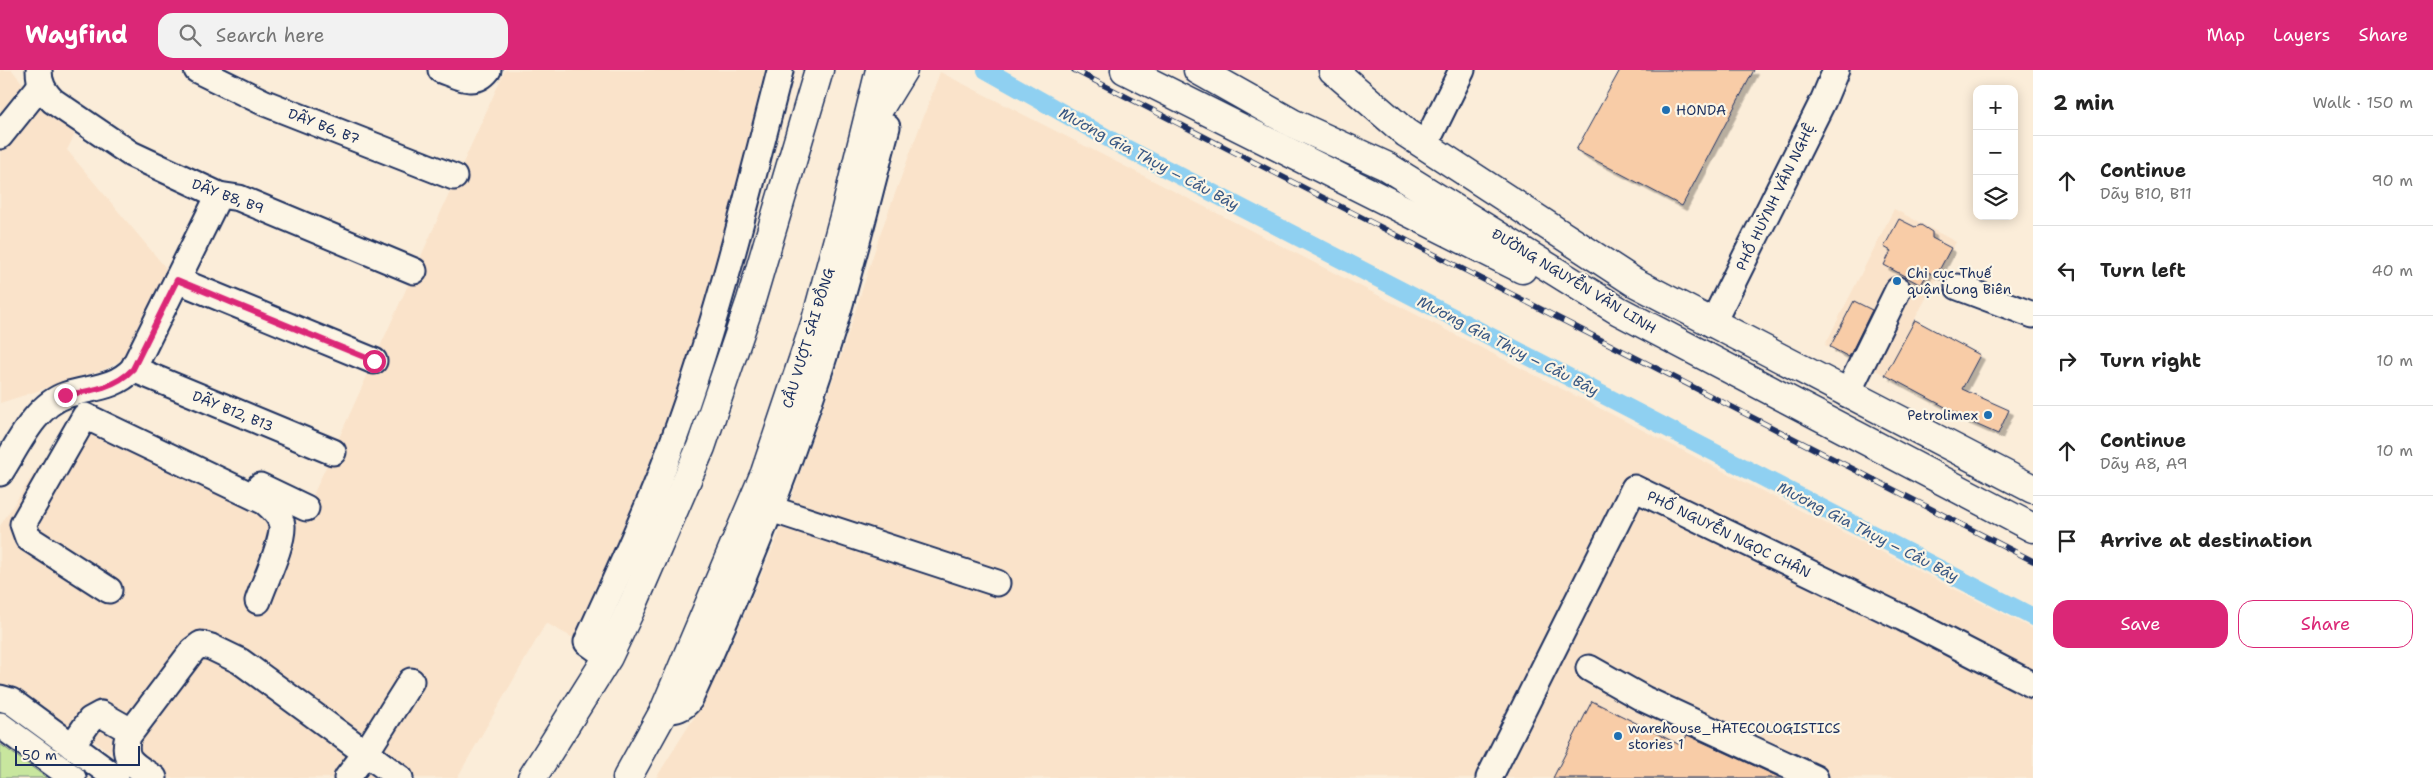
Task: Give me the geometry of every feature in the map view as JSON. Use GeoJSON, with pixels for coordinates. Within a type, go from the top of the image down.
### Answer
{"type":"FeatureCollection","features":[{"type":"Feature","properties":{"kind":"highway"},"geometry":{"type":"LineString","coordinates":[[532,778],[608,657],[701,447],[751,300],[819,70]]}},
{"type":"Feature","properties":{"kind":"highway","name":"CẦU VƯỢT SÀI ĐỒNG"},"geometry":{"type":"LineString","coordinates":[[626,778],[664,711],[765,473],[815,324],[845,213],[880,70]]}},
{"type":"Feature","properties":{"kind":"highway"},"geometry":{"type":"LineString","coordinates":[[862,138],[903,70]]}},
{"type":"Feature","properties":{"kind":"highway"},"geometry":{"type":"LineString","coordinates":[[1125,70],[1567,292],[1619,311]]}},
{"type":"Feature","properties":{"kind":"highway","name":"ĐƯỜNG NGUYỄN VĂN LINH"},"geometry":{"type":"LineString","coordinates":[[1198,70],[1292,122],[1386,166],[1619,311],[2033,528]]}},
{"type":"Feature","properties":{"kind":"highway"},"geometry":{"type":"LineString","coordinates":[[1333,70],[1406,133],[1634,282],[2033,490]]}},
{"type":"Feature","properties":{"kind":"highway"},"geometry":{"type":"LineString","coordinates":[[791,71],[806,112]]}},
{"type":"Feature","properties":{"kind":"street","name":"DÃY B6, B7"},"geometry":{"type":"LineString","coordinates":[[197,70],[265,103],[454,177]]}},
{"type":"Feature","properties":{"kind":"street"},"geometry":{"type":"LineString","coordinates":[[441,70],[467,79],[476,80],[483,77],[488,70]]}},
{"type":"Feature","properties":{"kind":"street"},"geometry":{"type":"LineString","coordinates":[[1425,145],[1462,70]]}},
{"type":"Feature","properties":{"kind":"street","name":"PHỐ HUỲNH VĂN NGHỆ"},"geometry":{"type":"LineString","coordinates":[[1712,324],[1823,101],[1836,70]]}},
{"type":"Feature","properties":{"kind":"street"},"geometry":{"type":"LineString","coordinates":[[608,657],[587,642],[636,535],[664,465],[697,371],[747,201],[791,71]]}},
{"type":"Feature","properties":{"kind":"street"},"geometry":{"type":"LineString","coordinates":[[0,136],[10,106],[45,85]]}},
{"type":"Feature","properties":{"kind":"street","name":"DÃY B8, B9"},"geometry":{"type":"LineString","coordinates":[[45,85],[131,154],[219,195],[239,198],[414,271]]}},
{"type":"Feature","properties":{"kind":"street"},"geometry":{"type":"LineString","coordinates":[[664,711],[678,710],[685,706],[690,698],[733,603],[771,509],[833,327],[888,127]]}},
{"type":"Feature","properties":{"kind":"street"},"geometry":{"type":"LineString","coordinates":[[109,590],[28,538],[23,524],[92,403],[125,378],[133,369],[219,195]]}},
{"type":"Feature","properties":{"kind":"street"},"geometry":{"type":"LineString","coordinates":[[177,280],[374,361]]}},
{"type":"Feature","properties":{"kind":"street"},"geometry":{"type":"LineString","coordinates":[[1958,287],[2033,315]]}},
{"type":"Feature","properties":{"kind":"street"},"geometry":{"type":"LineString","coordinates":[[1848,394],[1898,290]]}},
{"type":"Feature","properties":{"kind":"street","name":"DÃY B12, B13"},"geometry":{"type":"LineString","coordinates":[[133,369],[333,452]]}},
{"type":"Feature","properties":{"kind":"street"},"geometry":{"type":"LineString","coordinates":[[0,473],[31,424],[47,406],[65,395],[92,403],[306,508]]}},
{"type":"Feature","properties":{"kind":"street"},"geometry":{"type":"LineString","coordinates":[[92,403],[265,502],[276,512],[282,526],[280,540],[258,601]]}},
{"type":"Feature","properties":{"kind":"street","name":"PHỐ NGUYỄN NGỌC CHÂN"},"geometry":{"type":"LineString","coordinates":[[1489,778],[1634,488],[1903,618],[2033,685]]}},
{"type":"Feature","properties":{"kind":"street"},"geometry":{"type":"LineString","coordinates":[[771,509],[997,583]]}},
{"type":"Feature","properties":{"kind":"street"},"geometry":{"type":"LineString","coordinates":[[154,778],[130,761],[124,748],[131,732],[193,650],[201,644],[211,646],[240,661],[400,778]]}},
{"type":"Feature","properties":{"kind":"street"},"geometry":{"type":"LineString","coordinates":[[1589,668],[1644,698],[1815,778]]}},
{"type":"Feature","properties":{"kind":"street"},"geometry":{"type":"LineString","coordinates":[[347,778],[365,754],[411,680]]}},
{"type":"Feature","properties":{"kind":"street"},"geometry":{"type":"LineString","coordinates":[[0,698],[11,701],[72,746],[100,773]]}},
{"type":"Feature","properties":{"kind":"street"},"geometry":{"type":"LineString","coordinates":[[72,746],[90,720],[101,714],[131,732]]}},
{"type":"Feature","properties":{"kind":"street"},"geometry":{"type":"LineString","coordinates":[[0,725],[73,778]]}},
{"type":"Feature","properties":{"kind":"shaded area"},"geometry":{"type":"Polygon","coordinates":[[[0,70],[12,70],[40,105],[75,134],[67,150],[170,273],[130,354],[106,369],[0,403],[0,70]]]}},
{"type":"Feature","properties":{"kind":"shaded area"},"geometry":{"type":"Polygon","coordinates":[[[505,70],[767,70],[708,301],[656,464],[614,560],[575,639],[546,623],[457,778],[144,778],[90,738],[0,685],[0,526],[79,404],[306,511],[505,70]]]}},
{"type":"Feature","properties":{"kind":"shaded area"},"geometry":{"type":"Polygon","coordinates":[[[940,72],[2033,629],[2033,778],[656,778],[703,703],[738,629],[778,536],[839,362],[879,237],[940,72]]]}},
{"type":"Feature","properties":{"kind":"shaded area","name":"Chi cục Thuế quận Long Biên"},"geometry":{"type":"Polygon","coordinates":[[[1894,209],[1956,242],[1885,375],[1825,345],[1894,209]]]}},
{"type":"Feature","properties":{"kind":"green space"},"geometry":{"type":"Polygon","coordinates":[[[0,744],[47,778],[0,778],[0,744]]]}},
{"type":"Feature","properties":{"kind":"building","name":"HONDA"},"geometry":{"type":"Polygon","coordinates":[[[1620,70],[1754,70],[1682,206],[1576,150],[1620,70]]]}},
{"type":"Feature","properties":{"kind":"building"},"geometry":{"type":"Polygon","coordinates":[[[1899,219],[1915,227],[1921,225],[1932,232],[1932,238],[1951,248],[1936,276],[1928,272],[1921,285],[1884,265],[1891,251],[1884,247],[1899,219]]]}},
{"type":"Feature","properties":{"kind":"building"},"geometry":{"type":"Polygon","coordinates":[[[1854,301],[1872,310],[1849,357],[1830,347],[1854,301]]]}},
{"type":"Feature","properties":{"kind":"building"},"geometry":{"type":"Polygon","coordinates":[[[1915,320],[1980,355],[1962,389],[2009,410],[1998,434],[1964,419],[1964,417],[1885,375],[1915,320]]]}},
{"type":"Feature","properties":{"kind":"building","name":"warehouse_HATECOLOGISTICS stories 1"},"geometry":{"type":"Polygon","coordinates":[[[1592,701],[1682,746],[1687,735],[1781,778],[1553,778],[1592,701]]]}},
{"type":"Feature","properties":{"kind":"waterway","name":"Mương Gia Thụy – Cầu Bây"},"geometry":{"type":"LineString","coordinates":[[986,70],[1120,145],[2033,617]]}},
{"type":"Feature","properties":{"kind":"railway"},"geometry":{"type":"LineString","coordinates":[[1074,70],[2033,561]]}},
{"type":"Feature","properties":{"kind":"place","name":"HONDA"},"geometry":{"type":"Point","coordinates":[1666,110]}},
{"type":"Feature","properties":{"kind":"place","name":"Chi cục Thuế quận Long Biên"},"geometry":{"type":"Point","coordinates":[1897,281]}},
{"type":"Feature","properties":{"kind":"place","name":"Petrolimex"},"geometry":{"type":"Point","coordinates":[1988,415]}},
{"type":"Feature","properties":{"kind":"place","name":"warehouse_HATECOLOGISTICS stories 1"},"geometry":{"type":"Point","coordinates":[1618,736]}},
{"type":"Feature","properties":{"kind":"route"},"geometry":{"type":"LineString","coordinates":[[65,395],[100,388],[125,378],[133,369],[177,280],[374,361]]}}]}
